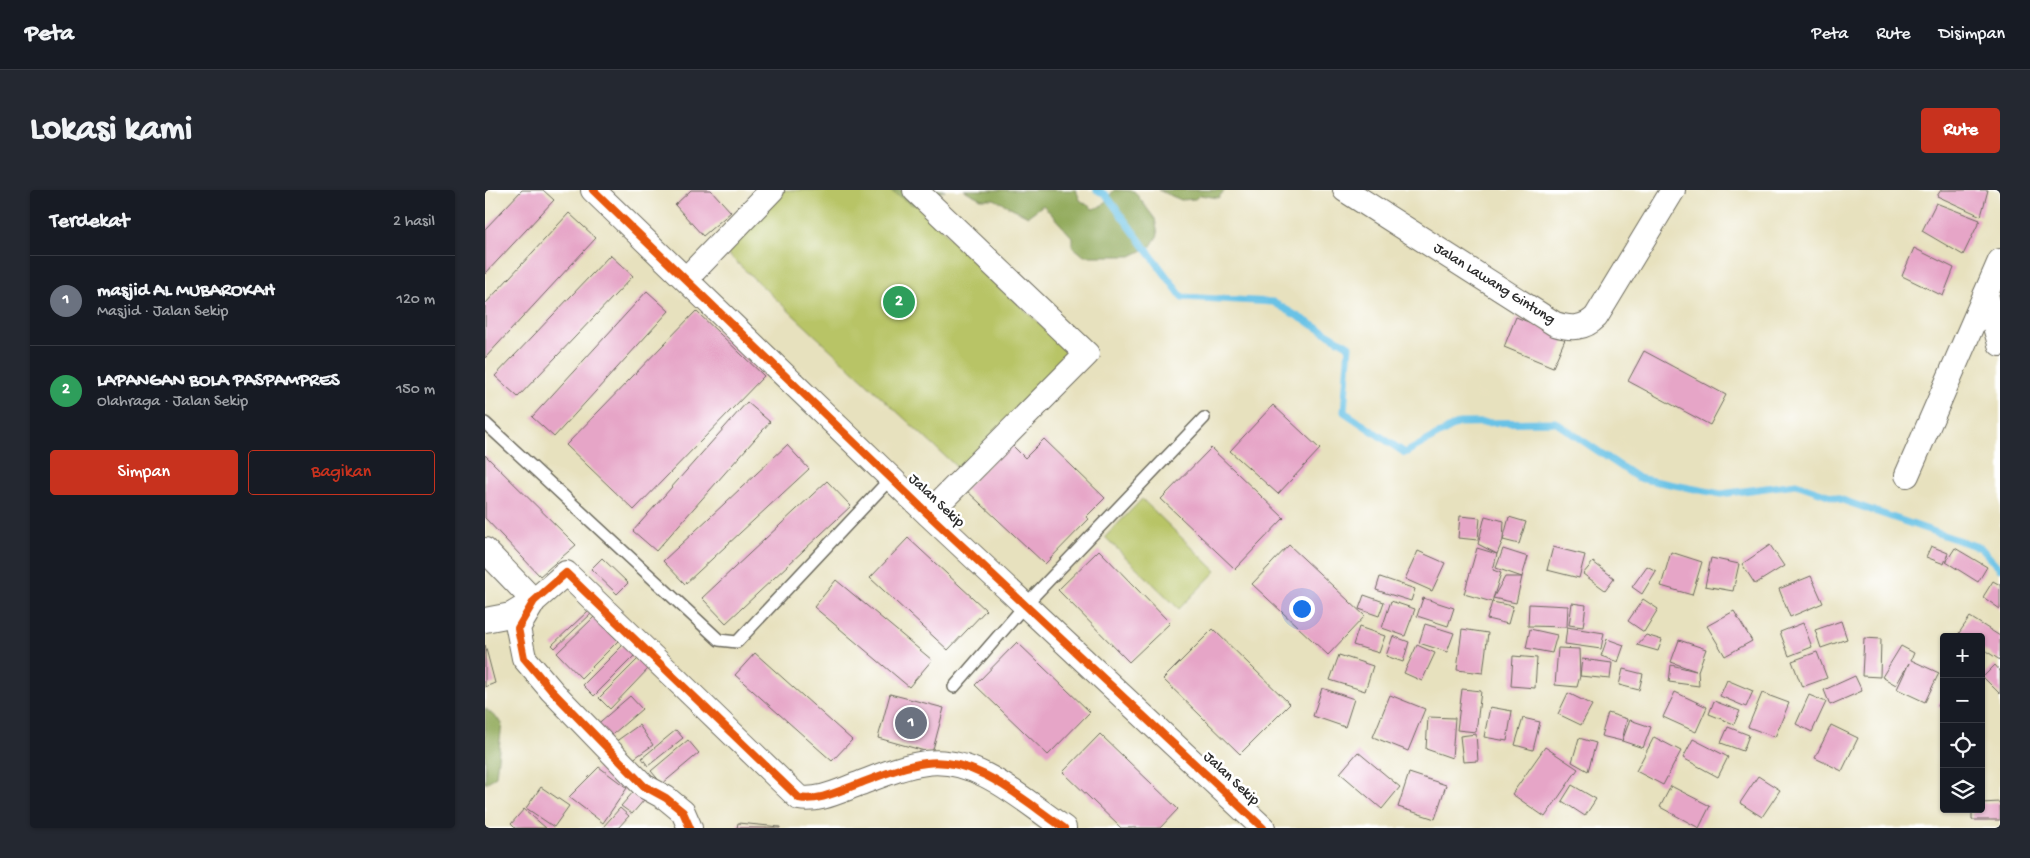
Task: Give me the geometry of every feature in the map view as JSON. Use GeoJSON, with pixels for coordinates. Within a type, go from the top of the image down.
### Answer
{"type":"FeatureCollection","features":[{"type":"Feature","properties":{"kind":"street","name":"Jalan Sekip"},"geometry":{"type":"LineString","coordinates":[[593,190],[928,514],[1263,828]]}},
{"type":"Feature","properties":{"kind":"street"},"geometry":{"type":"LineString","coordinates":[[686,279],[772,190]]}},
{"type":"Feature","properties":{"kind":"street"},"geometry":{"type":"LineString","coordinates":[[915,190],[1087,354],[928,514]]}},
{"type":"Feature","properties":{"kind":"street","name":"Jalan Lawang Gintung"},"geometry":{"type":"LineString","coordinates":[[1345,190],[1555,324],[1567,328],[1588,325],[1596,317],[1673,190]]}},
{"type":"Feature","properties":{"kind":"street"},"geometry":{"type":"LineString","coordinates":[[1907,475],[2000,260]]}},
{"type":"Feature","properties":{"kind":"street"},"geometry":{"type":"LineString","coordinates":[[1986,295],[2000,344]]}},
{"type":"Feature","properties":{"kind":"street"},"geometry":{"type":"LineString","coordinates":[[485,550],[534,602]]}},
{"type":"Feature","properties":{"kind":"street"},"geometry":{"type":"LineString","coordinates":[[689,828],[683,812],[666,798],[644,786],[524,658],[518,628],[534,602],[565,572],[799,798],[815,799],[902,768],[928,763],[945,763],[982,772],[1064,828]]}},
{"type":"Feature","properties":{"kind":"street"},"geometry":{"type":"LineString","coordinates":[[485,620],[511,615],[534,602]]}},
{"type":"Feature","properties":{"kind":"lane"},"geometry":{"type":"LineString","coordinates":[[954,687],[1026,604],[1204,418]]}},
{"type":"Feature","properties":{"kind":"lane"},"geometry":{"type":"LineString","coordinates":[[485,423],[719,640],[737,642],[891,478]]}},
{"type":"Feature","properties":{"kind":"green space"},"geometry":{"type":"Polygon","coordinates":[[[775,190],[901,190],[1076,359],[963,473],[719,246],[775,190]]]}},
{"type":"Feature","properties":{"kind":"green space"},"geometry":{"type":"Polygon","coordinates":[[[889,190],[945,190],[913,205],[889,190]]]}},
{"type":"Feature","properties":{"kind":"green space"},"geometry":{"type":"Polygon","coordinates":[[[964,190],[1076,190],[1080,200],[1093,209],[1102,206],[1114,190],[1134,191],[1155,219],[1158,235],[1151,246],[1131,256],[1084,256],[1072,246],[1072,237],[1043,205],[1028,216],[994,199],[981,199],[964,190]]]}},
{"type":"Feature","properties":{"kind":"green space"},"geometry":{"type":"Polygon","coordinates":[[[1158,190],[1225,190],[1218,198],[1200,195],[1195,199],[1181,200],[1158,190]]]}},
{"type":"Feature","properties":{"kind":"green space"},"geometry":{"type":"Polygon","coordinates":[[[1142,499],[1216,571],[1179,609],[1105,537],[1142,499]]]}},
{"type":"Feature","properties":{"kind":"green space"},"geometry":{"type":"Polygon","coordinates":[[[485,708],[502,723],[496,776],[485,784],[485,708]]]}},
{"type":"Feature","properties":{"kind":"building"},"geometry":{"type":"Polygon","coordinates":[[[522,190],[543,190],[554,200],[485,274],[485,229],[522,190]]]}},
{"type":"Feature","properties":{"kind":"building"},"geometry":{"type":"Polygon","coordinates":[[[691,190],[711,190],[731,212],[703,236],[675,205],[691,190]]]}},
{"type":"Feature","properties":{"kind":"building"},"geometry":{"type":"Polygon","coordinates":[[[1941,190],[1988,190],[1981,216],[1937,196],[1941,190]]]}},
{"type":"Feature","properties":{"kind":"building"},"geometry":{"type":"Polygon","coordinates":[[[1936,203],[1980,220],[1963,255],[1922,231],[1936,203]]]}},
{"type":"Feature","properties":{"kind":"building"},"geometry":{"type":"Polygon","coordinates":[[[569,213],[596,238],[485,358],[485,304],[569,213]]]}},
{"type":"Feature","properties":{"kind":"building"},"geometry":{"type":"Polygon","coordinates":[[[1914,248],[1954,268],[1943,296],[1902,276],[1914,248]]]}},
{"type":"Feature","properties":{"kind":"building"},"geometry":{"type":"Polygon","coordinates":[[[610,255],[633,276],[518,397],[495,376],[610,255]]]}},
{"type":"Feature","properties":{"kind":"building"},"geometry":{"type":"Polygon","coordinates":[[[647,291],[669,311],[554,437],[532,417],[647,291]]]}},
{"type":"Feature","properties":{"kind":"building"},"geometry":{"type":"Polygon","coordinates":[[[696,311],[764,376],[634,510],[566,445],[696,311]]]}},
{"type":"Feature","properties":{"kind":"building"},"geometry":{"type":"Polygon","coordinates":[[[1516,317],[1566,337],[1553,367],[1504,347],[1516,317]]]}},
{"type":"Feature","properties":{"kind":"building"},"geometry":{"type":"Polygon","coordinates":[[[1644,351],[1726,395],[1710,425],[1628,381],[1644,351]]]}},
{"type":"Feature","properties":{"kind":"building"},"geometry":{"type":"Polygon","coordinates":[[[747,402],[770,422],[656,551],[633,531],[747,402]]]}},
{"type":"Feature","properties":{"kind":"building"},"geometry":{"type":"Polygon","coordinates":[[[1273,405],[1320,449],[1278,494],[1230,451],[1273,405]]]}},
{"type":"Feature","properties":{"kind":"building"},"geometry":{"type":"Polygon","coordinates":[[[1044,439],[1105,498],[1086,517],[1089,519],[1045,564],[965,489],[1010,443],[1025,458],[1044,439]]]}},
{"type":"Feature","properties":{"kind":"building"},"geometry":{"type":"Polygon","coordinates":[[[787,445],[809,469],[685,584],[663,561],[787,445]]]}},
{"type":"Feature","properties":{"kind":"building"},"geometry":{"type":"Polygon","coordinates":[[[1211,448],[1284,518],[1235,569],[1161,499],[1211,448]]]}},
{"type":"Feature","properties":{"kind":"building"},"geometry":{"type":"Polygon","coordinates":[[[485,455],[576,545],[540,576],[485,518],[485,455]]]}},
{"type":"Feature","properties":{"kind":"building"},"geometry":{"type":"Polygon","coordinates":[[[827,481],[851,506],[726,623],[702,598],[827,481]]]}},
{"type":"Feature","properties":{"kind":"building"},"geometry":{"type":"Polygon","coordinates":[[[1460,516],[1480,518],[1478,540],[1458,538],[1460,516]]]}},
{"type":"Feature","properties":{"kind":"building"},"geometry":{"type":"Polygon","coordinates":[[[1485,516],[1504,521],[1503,540],[1497,554],[1478,544],[1485,516]]]}},
{"type":"Feature","properties":{"kind":"building"},"geometry":{"type":"Polygon","coordinates":[[[1509,517],[1526,522],[1519,544],[1503,540],[1509,517]]]}},
{"type":"Feature","properties":{"kind":"building"},"geometry":{"type":"Polygon","coordinates":[[[908,538],[986,610],[948,650],[870,578],[908,538]]]}},
{"type":"Feature","properties":{"kind":"building"},"geometry":{"type":"Polygon","coordinates":[[[1289,545],[1365,616],[1328,655],[1252,584],[1289,545]]]}},
{"type":"Feature","properties":{"kind":"building"},"geometry":{"type":"Polygon","coordinates":[[[1770,545],[1784,566],[1755,584],[1742,564],[1770,545]]]}},
{"type":"Feature","properties":{"kind":"building"},"geometry":{"type":"Polygon","coordinates":[[[1931,546],[1948,553],[1944,564],[1926,557],[1931,546]]]}},
{"type":"Feature","properties":{"kind":"building"},"geometry":{"type":"Polygon","coordinates":[[[1553,547],[1585,555],[1579,578],[1547,570],[1553,547]]]}},
{"type":"Feature","properties":{"kind":"building"},"geometry":{"type":"Polygon","coordinates":[[[1477,548],[1497,554],[1493,570],[1501,573],[1492,602],[1464,594],[1477,548]]]}},
{"type":"Feature","properties":{"kind":"building"},"geometry":{"type":"Polygon","coordinates":[[[1955,548],[1987,567],[1978,582],[1946,562],[1955,548]]]}},
{"type":"Feature","properties":{"kind":"building"},"geometry":{"type":"Polygon","coordinates":[[[1503,549],[1528,557],[1522,577],[1496,568],[1503,549]]]}},
{"type":"Feature","properties":{"kind":"building"},"geometry":{"type":"Polygon","coordinates":[[[1099,550],[1170,623],[1129,662],[1058,590],[1099,550]]]}},
{"type":"Feature","properties":{"kind":"building"},"geometry":{"type":"Polygon","coordinates":[[[1418,551],[1445,563],[1432,591],[1405,579],[1418,551]]]}},
{"type":"Feature","properties":{"kind":"building"},"geometry":{"type":"Polygon","coordinates":[[[1671,552],[1702,562],[1692,595],[1661,586],[1671,552]]]}},
{"type":"Feature","properties":{"kind":"building"},"geometry":{"type":"Polygon","coordinates":[[[602,558],[628,583],[617,594],[591,569],[602,558]]]}},
{"type":"Feature","properties":{"kind":"building"},"geometry":{"type":"Polygon","coordinates":[[[1711,558],[1739,564],[1733,591],[1705,586],[1711,558]]]}},
{"type":"Feature","properties":{"kind":"building"},"geometry":{"type":"Polygon","coordinates":[[[1593,562],[1614,578],[1605,590],[1583,574],[1593,562]]]}},
{"type":"Feature","properties":{"kind":"building"},"geometry":{"type":"Polygon","coordinates":[[[1647,566],[1656,571],[1642,594],[1632,587],[1647,566]]]}},
{"type":"Feature","properties":{"kind":"building"},"geometry":{"type":"Polygon","coordinates":[[[1811,576],[1823,603],[1790,617],[1779,589],[1811,576]]]}},
{"type":"Feature","properties":{"kind":"building"},"geometry":{"type":"Polygon","coordinates":[[[1380,577],[1415,589],[1411,601],[1376,590],[1380,577]]]}},
{"type":"Feature","properties":{"kind":"building"},"geometry":{"type":"Polygon","coordinates":[[[1505,577],[1522,577],[1516,603],[1493,598],[1505,577]]]}},
{"type":"Feature","properties":{"kind":"building"},"geometry":{"type":"Polygon","coordinates":[[[836,580],[932,660],[909,687],[814,607],[836,580]]]}},
{"type":"Feature","properties":{"kind":"building"},"geometry":{"type":"Polygon","coordinates":[[[1993,581],[2000,585],[2000,609],[1983,597],[1993,581]]]}},
{"type":"Feature","properties":{"kind":"building"},"geometry":{"type":"Polygon","coordinates":[[[1364,595],[1384,602],[1379,616],[1359,609],[1364,595]]]}},
{"type":"Feature","properties":{"kind":"building"},"geometry":{"type":"Polygon","coordinates":[[[1423,598],[1454,608],[1448,626],[1417,616],[1423,598]]]}},
{"type":"Feature","properties":{"kind":"building"},"geometry":{"type":"Polygon","coordinates":[[[1643,599],[1658,609],[1644,632],[1628,621],[1643,599]]]}},
{"type":"Feature","properties":{"kind":"building"},"geometry":{"type":"Polygon","coordinates":[[[1391,601],[1415,609],[1405,636],[1382,628],[1391,601]]]}},
{"type":"Feature","properties":{"kind":"building"},"geometry":{"type":"Polygon","coordinates":[[[1492,602],[1513,606],[1508,624],[1487,619],[1492,602]]]}},
{"type":"Feature","properties":{"kind":"building"},"geometry":{"type":"Polygon","coordinates":[[[1572,603],[1586,605],[1583,627],[1569,625],[1572,603]]]}},
{"type":"Feature","properties":{"kind":"building"},"geometry":{"type":"Polygon","coordinates":[[[1529,604],[1568,606],[1567,627],[1528,626],[1529,604]]]}},
{"type":"Feature","properties":{"kind":"building"},"geometry":{"type":"Polygon","coordinates":[[[589,610],[592,613],[555,648],[552,645],[589,610]]]}},
{"type":"Feature","properties":{"kind":"building"},"geometry":{"type":"Polygon","coordinates":[[[1734,611],[1752,641],[1725,656],[1707,626],[1734,611]]]}},
{"type":"Feature","properties":{"kind":"building"},"geometry":{"type":"Polygon","coordinates":[[[594,617],[618,641],[581,678],[557,653],[594,617]]]}},
{"type":"Feature","properties":{"kind":"building"},"geometry":{"type":"Polygon","coordinates":[[[1970,617],[2000,636],[2000,660],[1985,651],[1985,633],[1959,633],[1970,617]]]}},
{"type":"Feature","properties":{"kind":"building"},"geometry":{"type":"Polygon","coordinates":[[[1841,621],[1847,639],[1821,648],[1815,630],[1841,621]]]}},
{"type":"Feature","properties":{"kind":"building"},"geometry":{"type":"Polygon","coordinates":[[[1803,623],[1812,647],[1789,656],[1780,632],[1803,623]]]}},
{"type":"Feature","properties":{"kind":"building"},"geometry":{"type":"Polygon","coordinates":[[[1425,624],[1454,633],[1447,652],[1419,643],[1425,624]]]}},
{"type":"Feature","properties":{"kind":"building"},"geometry":{"type":"Polygon","coordinates":[[[1359,627],[1385,636],[1379,653],[1353,645],[1359,627]]]}},
{"type":"Feature","properties":{"kind":"building"},"geometry":{"type":"Polygon","coordinates":[[[1567,627],[1604,633],[1601,649],[1565,644],[1567,627]]]}},
{"type":"Feature","properties":{"kind":"building"},"geometry":{"type":"Polygon","coordinates":[[[1213,629],[1290,704],[1240,754],[1163,679],[1213,629]]]}},
{"type":"Feature","properties":{"kind":"building"},"geometry":{"type":"Polygon","coordinates":[[[1462,629],[1488,633],[1483,673],[1457,670],[1462,629]]]}},
{"type":"Feature","properties":{"kind":"building"},"geometry":{"type":"Polygon","coordinates":[[[1530,629],[1557,635],[1552,653],[1526,648],[1530,629]]]}},
{"type":"Feature","properties":{"kind":"building"},"geometry":{"type":"Polygon","coordinates":[[[1646,635],[1662,640],[1658,651],[1637,645],[1646,635]]]}},
{"type":"Feature","properties":{"kind":"building"},"geometry":{"type":"Polygon","coordinates":[[[1393,636],[1409,642],[1403,662],[1386,656],[1393,636]]]}},
{"type":"Feature","properties":{"kind":"building"},"geometry":{"type":"Polygon","coordinates":[[[1864,638],[1881,639],[1880,677],[1862,676],[1864,638]]]}},
{"type":"Feature","properties":{"kind":"building"},"geometry":{"type":"Polygon","coordinates":[[[1607,639],[1624,645],[1618,662],[1601,656],[1607,639]]]}},
{"type":"Feature","properties":{"kind":"building"},"geometry":{"type":"Polygon","coordinates":[[[1679,640],[1706,649],[1698,671],[1699,686],[1669,682],[1671,665],[1696,671],[1671,662],[1679,640]]]}},
{"type":"Feature","properties":{"kind":"building"},"geometry":{"type":"Polygon","coordinates":[[[626,642],[637,653],[594,696],[583,685],[626,642]]]}},
{"type":"Feature","properties":{"kind":"building"},"geometry":{"type":"Polygon","coordinates":[[[1017,642],[1090,712],[1048,755],[975,685],[1017,642]]]}},
{"type":"Feature","properties":{"kind":"building"},"geometry":{"type":"Polygon","coordinates":[[[485,645],[495,683],[485,687],[485,645]]]}},
{"type":"Feature","properties":{"kind":"building"},"geometry":{"type":"Polygon","coordinates":[[[1417,645],[1435,653],[1422,681],[1404,673],[1417,645]]]}},
{"type":"Feature","properties":{"kind":"building"},"geometry":{"type":"Polygon","coordinates":[[[1901,646],[1914,653],[1911,660],[1939,673],[1925,702],[1897,689],[1909,663],[1896,685],[1882,677],[1901,646]]]}},
{"type":"Feature","properties":{"kind":"building"},"geometry":{"type":"Polygon","coordinates":[[[1558,648],[1579,649],[1580,676],[1577,687],[1555,685],[1558,648]]]}},
{"type":"Feature","properties":{"kind":"building"},"geometry":{"type":"Polygon","coordinates":[[[1817,652],[1827,678],[1802,687],[1792,661],[1817,652]]]}},
{"type":"Feature","properties":{"kind":"building"},"geometry":{"type":"Polygon","coordinates":[[[755,653],[852,740],[832,761],[735,675],[755,653]]]}},
{"type":"Feature","properties":{"kind":"building"},"geometry":{"type":"Polygon","coordinates":[[[1339,655],[1373,666],[1365,691],[1330,680],[1339,655]]]}},
{"type":"Feature","properties":{"kind":"building"},"geometry":{"type":"Polygon","coordinates":[[[1513,656],[1537,658],[1535,688],[1511,686],[1513,656]]]}},
{"type":"Feature","properties":{"kind":"building"},"geometry":{"type":"Polygon","coordinates":[[[640,657],[650,667],[610,709],[599,698],[640,657]]]}},
{"type":"Feature","properties":{"kind":"building"},"geometry":{"type":"Polygon","coordinates":[[[1582,659],[1612,663],[1610,679],[1580,676],[1582,659]]]}},
{"type":"Feature","properties":{"kind":"building"},"geometry":{"type":"Polygon","coordinates":[[[1995,665],[2000,671],[2000,694],[1985,679],[1985,675],[1995,665]]]}},
{"type":"Feature","properties":{"kind":"building"},"geometry":{"type":"Polygon","coordinates":[[[1623,669],[1643,674],[1639,690],[1619,685],[1623,669]]]}},
{"type":"Feature","properties":{"kind":"building"},"geometry":{"type":"Polygon","coordinates":[[[1855,676],[1862,691],[1830,705],[1824,690],[1855,676]]]}},
{"type":"Feature","properties":{"kind":"building"},"geometry":{"type":"Polygon","coordinates":[[[1727,680],[1753,691],[1746,707],[1720,696],[1727,680]]]}},
{"type":"Feature","properties":{"kind":"building"},"geometry":{"type":"Polygon","coordinates":[[[1322,688],[1354,699],[1345,727],[1313,716],[1322,688]]]}},
{"type":"Feature","properties":{"kind":"building"},"geometry":{"type":"Polygon","coordinates":[[[1462,689],[1481,691],[1476,732],[1457,730],[1462,689]]]}},
{"type":"Feature","properties":{"kind":"building"},"geometry":{"type":"Polygon","coordinates":[[[1675,692],[1707,707],[1696,732],[1663,717],[1675,692]]]}},
{"type":"Feature","properties":{"kind":"building"},"geometry":{"type":"Polygon","coordinates":[[[1568,693],[1592,705],[1581,725],[1558,714],[1568,693]]]}},
{"type":"Feature","properties":{"kind":"building"},"geometry":{"type":"Polygon","coordinates":[[[1762,693],[1789,703],[1775,737],[1748,727],[1762,693]]]}},
{"type":"Feature","properties":{"kind":"building"},"geometry":{"type":"Polygon","coordinates":[[[890,694],[944,708],[932,753],[878,738],[890,694]]]}},
{"type":"Feature","properties":{"kind":"building"},"geometry":{"type":"Polygon","coordinates":[[[1390,695],[1425,709],[1408,751],[1373,737],[1390,695]]]}},
{"type":"Feature","properties":{"kind":"building"},"geometry":{"type":"Polygon","coordinates":[[[1809,695],[1826,702],[1812,732],[1796,724],[1809,695]]]}},
{"type":"Feature","properties":{"kind":"building"},"geometry":{"type":"Polygon","coordinates":[[[630,696],[642,709],[606,740],[594,727],[630,696]]]}},
{"type":"Feature","properties":{"kind":"building"},"geometry":{"type":"Polygon","coordinates":[[[1714,701],[1740,711],[1734,724],[1709,714],[1714,701]]]}},
{"type":"Feature","properties":{"kind":"building"},"geometry":{"type":"Polygon","coordinates":[[[1490,707],[1512,711],[1507,741],[1484,737],[1490,707]]]}},
{"type":"Feature","properties":{"kind":"building"},"geometry":{"type":"Polygon","coordinates":[[[1608,713],[1627,719],[1622,741],[1601,736],[1608,713]]]}},
{"type":"Feature","properties":{"kind":"building"},"geometry":{"type":"Polygon","coordinates":[[[1428,717],[1455,718],[1452,758],[1426,749],[1428,717]]]}},
{"type":"Feature","properties":{"kind":"building"},"geometry":{"type":"Polygon","coordinates":[[[1523,718],[1540,722],[1533,750],[1515,745],[1523,718]]]}},
{"type":"Feature","properties":{"kind":"building"},"geometry":{"type":"Polygon","coordinates":[[[1630,720],[1651,727],[1643,748],[1622,741],[1630,720]]]}},
{"type":"Feature","properties":{"kind":"building"},"geometry":{"type":"Polygon","coordinates":[[[639,725],[653,745],[629,762],[615,742],[639,725]]]}},
{"type":"Feature","properties":{"kind":"building"},"geometry":{"type":"Polygon","coordinates":[[[1831,725],[1858,738],[1842,771],[1815,758],[1831,725]]]}},
{"type":"Feature","properties":{"kind":"building"},"geometry":{"type":"Polygon","coordinates":[[[1728,727],[1749,735],[1743,751],[1721,743],[1728,727]]]}},
{"type":"Feature","properties":{"kind":"building"},"geometry":{"type":"Polygon","coordinates":[[[676,730],[683,738],[648,766],[642,758],[676,730]]]}},
{"type":"Feature","properties":{"kind":"building"},"geometry":{"type":"Polygon","coordinates":[[[1100,734],[1178,809],[1160,828],[1121,828],[1063,772],[1100,734]]]}},
{"type":"Feature","properties":{"kind":"building"},"geometry":{"type":"Polygon","coordinates":[[[1476,734],[1478,761],[1463,762],[1460,736],[1476,734]]]}},
{"type":"Feature","properties":{"kind":"building"},"geometry":{"type":"Polygon","coordinates":[[[1654,737],[1681,751],[1663,785],[1636,771],[1654,737]]]}},
{"type":"Feature","properties":{"kind":"building"},"geometry":{"type":"Polygon","coordinates":[[[1579,738],[1596,743],[1588,771],[1572,762],[1579,738]]]}},
{"type":"Feature","properties":{"kind":"building"},"geometry":{"type":"Polygon","coordinates":[[[1693,739],[1728,757],[1718,777],[1683,758],[1693,739]]]}},
{"type":"Feature","properties":{"kind":"building"},"geometry":{"type":"Polygon","coordinates":[[[688,740],[699,753],[662,784],[651,771],[688,740]]]}},
{"type":"Feature","properties":{"kind":"building"},"geometry":{"type":"Polygon","coordinates":[[[1545,747],[1578,769],[1545,817],[1512,794],[1545,747]]]}},
{"type":"Feature","properties":{"kind":"building"},"geometry":{"type":"Polygon","coordinates":[[[1358,752],[1400,787],[1382,809],[1340,773],[1358,752]]]}},
{"type":"Feature","properties":{"kind":"building"},"geometry":{"type":"Polygon","coordinates":[[[599,767],[627,788],[603,823],[569,797],[599,767]]]}},
{"type":"Feature","properties":{"kind":"building"},"geometry":{"type":"Polygon","coordinates":[[[1409,773],[1446,785],[1435,819],[1398,807],[1409,773]]]}},
{"type":"Feature","properties":{"kind":"building"},"geometry":{"type":"Polygon","coordinates":[[[1758,776],[1780,790],[1762,817],[1740,803],[1758,776]]]}},
{"type":"Feature","properties":{"kind":"building"},"geometry":{"type":"Polygon","coordinates":[[[1572,785],[1596,799],[1585,816],[1562,801],[1572,785]]]}},
{"type":"Feature","properties":{"kind":"building"},"geometry":{"type":"Polygon","coordinates":[[[1671,786],[1710,806],[1699,828],[1660,807],[1671,786]]]}},
{"type":"Feature","properties":{"kind":"building"},"geometry":{"type":"Polygon","coordinates":[[[541,787],[569,806],[554,827],[526,808],[541,787]]]}},
{"type":"Feature","properties":{"kind":"building"},"geometry":{"type":"Polygon","coordinates":[[[634,791],[644,800],[632,814],[621,806],[634,791]]]}},
{"type":"Feature","properties":{"kind":"building"},"geometry":{"type":"Polygon","coordinates":[[[2000,802],[2000,820],[1972,820],[1972,813],[1985,813],[1985,803],[2000,802]]]}},
{"type":"Feature","properties":{"kind":"building"},"geometry":{"type":"Polygon","coordinates":[[[620,808],[629,816],[618,828],[603,827],[620,808]]]}},
{"type":"Feature","properties":{"kind":"building"},"geometry":{"type":"Polygon","coordinates":[[[524,809],[546,828],[515,828],[511,824],[524,809]]]}},
{"type":"Feature","properties":{"kind":"building"},"geometry":{"type":"Polygon","coordinates":[[[738,823],[780,827],[780,828],[737,828],[738,823]]]}},
{"type":"Feature","properties":{"kind":"waterway"},"geometry":{"type":"LineString","coordinates":[[1097,190],[1106,195],[1182,297],[1273,302],[1349,346],[1344,412],[1405,453],[1459,423],[1555,422],[1638,478],[1721,494],[1796,484],[1981,548],[2000,569]]}},
{"type":"Feature","properties":{"kind":"cycle path"},"geometry":{"type":"LineString","coordinates":[[593,190],[928,514],[1263,828]]}},
{"type":"Feature","properties":{"kind":"cycle path"},"geometry":{"type":"LineString","coordinates":[[690,828],[683,812],[666,798],[644,786],[552,691],[524,658],[518,628],[534,601],[566,573],[799,798],[807,799],[830,795],[909,766],[926,763],[945,763],[963,766],[982,773],[1064,828]]}},
{"type":"Feature","properties":{"kind":"place","name":"LAPANGAN BOLA PASPAMPRES"},"geometry":{"type":"Point","coordinates":[899,302]}},
{"type":"Feature","properties":{"kind":"place","name":"masjid AL MUBAROKAH"},"geometry":{"type":"Point","coordinates":[911,723]}}]}
